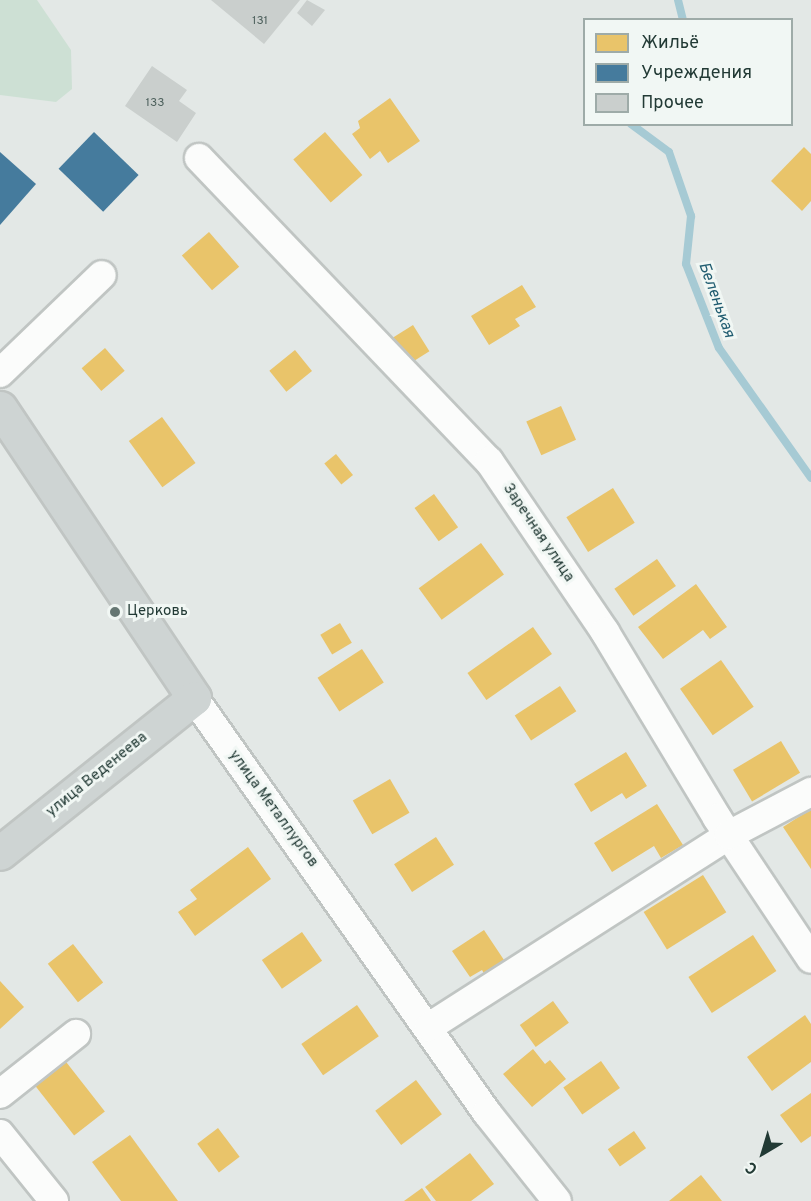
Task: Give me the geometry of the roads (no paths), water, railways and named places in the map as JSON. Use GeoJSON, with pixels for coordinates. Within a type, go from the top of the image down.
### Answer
{"type":"FeatureCollection","features":[{"type":"Feature","properties":{"kind":"main road","name":"улица Металлургов"},"geometry":{"type":"LineString","coordinates":[[0,408],[194,698]]}},
{"type":"Feature","properties":{"kind":"main road","name":"улица Веденеева"},"geometry":{"type":"LineString","coordinates":[[0,853],[194,698]]}},
{"type":"Feature","properties":{"kind":"street","name":"Заречная улица"},"geometry":{"type":"LineString","coordinates":[[199,158],[489,461],[605,632],[729,835],[811,959]]}},
{"type":"Feature","properties":{"kind":"street"},"geometry":{"type":"LineString","coordinates":[[0,373],[102,275]]}},
{"type":"Feature","properties":{"kind":"street","name":"улица Металлургов"},"geometry":{"type":"LineString","coordinates":[[194,698],[488,1113],[557,1201]]}},
{"type":"Feature","properties":{"kind":"street"},"geometry":{"type":"LineString","coordinates":[[429,1027],[729,835],[811,792]]}},
{"type":"Feature","properties":{"kind":"street"},"geometry":{"type":"LineString","coordinates":[[0,1094],[76,1034]]}},
{"type":"Feature","properties":{"kind":"street"},"geometry":{"type":"LineString","coordinates":[[0,1134],[54,1201]]}},
{"type":"Feature","properties":{"kind":"waterway","name":"Беленькая"},"geometry":{"type":"LineString","coordinates":[[678,0],[682,18]]}},
{"type":"Feature","properties":{"kind":"waterway","name":"Беленькая"},"geometry":{"type":"LineString","coordinates":[[634,126],[669,152],[691,216],[686,264],[719,348],[811,478]]}},
{"type":"Feature","properties":{"kind":"place","name":"Церковь"},"geometry":{"type":"Point","coordinates":[115,612]}}]}
